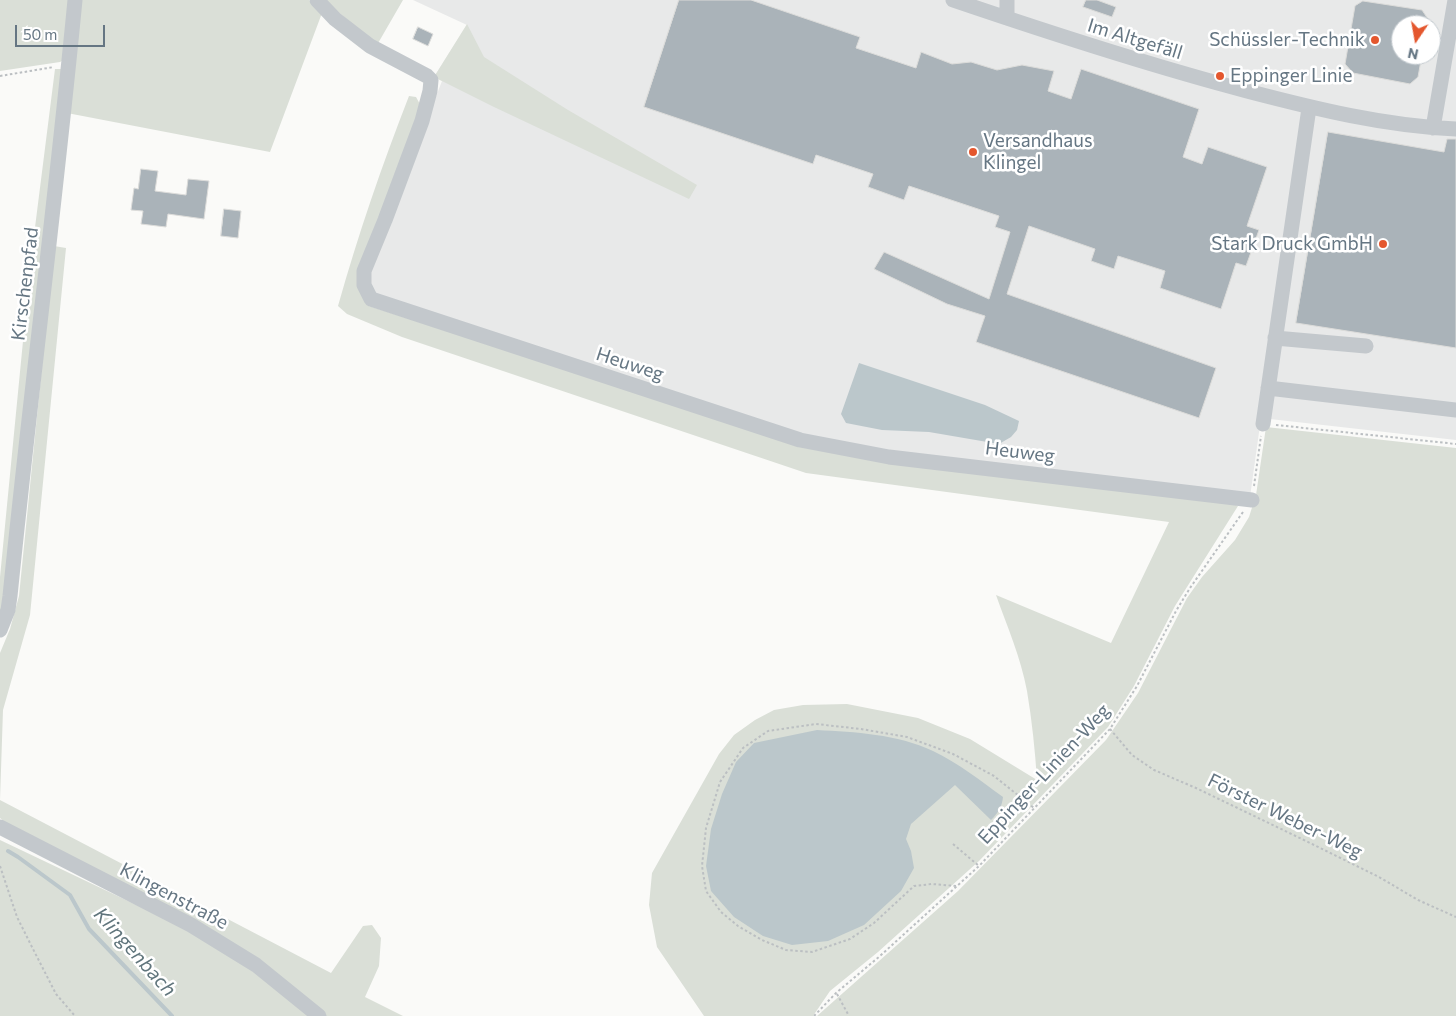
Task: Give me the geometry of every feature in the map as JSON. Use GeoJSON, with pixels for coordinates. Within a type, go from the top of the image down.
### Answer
{"type":"FeatureCollection","features":[{"type":"Feature","properties":{"kind":"street","name":"Kirschenpfad"},"geometry":{"type":"LineString","coordinates":[[0,630],[8,610],[10,596],[75,0]]}},
{"type":"Feature","properties":{"kind":"street","name":"Heuweg"},"geometry":{"type":"LineString","coordinates":[[317,0],[334,20],[370,46],[427,76],[431,80],[422,121],[364,271],[364,285],[370,299],[800,440],[889,457],[1252,500]]}},
{"type":"Feature","properties":{"kind":"street","name":"Im Altgefäll"},"geometry":{"type":"LineString","coordinates":[[953,0],[1179,74],[1309,108],[1374,120],[1433,128],[1456,129]]}},
{"type":"Feature","properties":{"kind":"street"},"geometry":{"type":"LineString","coordinates":[[1007,0],[1007,18]]}},
{"type":"Feature","properties":{"kind":"street"},"geometry":{"type":"LineString","coordinates":[[1433,128],[1455,0]]}},
{"type":"Feature","properties":{"kind":"street"},"geometry":{"type":"LineString","coordinates":[[1262,424],[1309,108]]}},
{"type":"Feature","properties":{"kind":"street"},"geometry":{"type":"LineString","coordinates":[[1275,338],[1366,346]]}},
{"type":"Feature","properties":{"kind":"street"},"geometry":{"type":"LineString","coordinates":[[1268,388],[1456,410]]}},
{"type":"Feature","properties":{"kind":"street","name":"Klingenstraße"},"geometry":{"type":"LineString","coordinates":[[0,827],[191,925],[256,965],[319,1016]]}},
{"type":"Feature","properties":{"kind":"path"},"geometry":{"type":"LineString","coordinates":[[0,76],[69,64]]}},
{"type":"Feature","properties":{"kind":"path"},"geometry":{"type":"LineString","coordinates":[[1262,424],[1456,444]]}},
{"type":"Feature","properties":{"kind":"path","name":"Eppinger-Linien-Weg"},"geometry":{"type":"LineString","coordinates":[[814,1016],[836,993],[880,956],[979,866],[1110,729],[1137,686],[1190,588],[1252,500],[1262,424]]}},
{"type":"Feature","properties":{"kind":"path"},"geometry":{"type":"LineString","coordinates":[[956,886],[932,884],[914,886],[874,924],[850,939],[812,952],[786,950],[762,940],[738,926],[721,912],[706,891],[702,866],[706,828],[720,782],[743,748],[768,731],[816,724],[907,737],[953,754],[994,776],[1034,808]]}},
{"type":"Feature","properties":{"kind":"path","name":"Förster Weber-Weg"},"geometry":{"type":"LineString","coordinates":[[1110,729],[1132,755],[1154,770],[1196,788],[1380,877],[1418,900],[1456,917]]}},
{"type":"Feature","properties":{"kind":"path"},"geometry":{"type":"LineString","coordinates":[[954,844],[979,866]]}},
{"type":"Feature","properties":{"kind":"path"},"geometry":{"type":"LineString","coordinates":[[0,866],[17,917],[56,994],[75,1016]]}},
{"type":"Feature","properties":{"kind":"path"},"geometry":{"type":"LineString","coordinates":[[836,993],[849,1016]]}},
{"type":"Feature","properties":{"kind":"shaded area"},"geometry":{"type":"Polygon","coordinates":[[[0,0],[71,0],[65,59],[60,62],[0,71],[0,0]]]}},
{"type":"Feature","properties":{"kind":"shaded area"},"geometry":{"type":"Polygon","coordinates":[[[78,0],[309,0],[322,13],[270,152],[67,113],[78,0]]]}},
{"type":"Feature","properties":{"kind":"shaded area"},"geometry":{"type":"Polygon","coordinates":[[[324,0],[403,0],[377,45],[324,0]]]}},
{"type":"Feature","properties":{"kind":"shaded area"},"geometry":{"type":"Polygon","coordinates":[[[413,0],[1456,0],[1456,440],[1261,418],[1250,497],[890,454],[801,438],[373,297],[368,271],[442,81],[434,77],[467,25],[413,0]]]}},
{"type":"Feature","properties":{"kind":"shaded area"},"geometry":{"type":"Polygon","coordinates":[[[467,24],[484,57],[568,110],[697,185],[689,199],[434,77],[467,24]]]}},
{"type":"Feature","properties":{"kind":"shaded area"},"geometry":{"type":"Polygon","coordinates":[[[55,69],[61,69],[63,73],[0,631],[0,577],[31,259],[55,69]]]}},
{"type":"Feature","properties":{"kind":"shaded area"},"geometry":{"type":"Polygon","coordinates":[[[409,96],[416,97],[421,106],[359,288],[369,306],[798,444],[1231,503],[1238,506],[1175,606],[1134,686],[1108,727],[979,861],[878,952],[830,991],[813,1016],[704,1016],[657,947],[649,905],[652,873],[719,754],[734,735],[755,720],[774,710],[803,705],[847,704],[918,718],[970,739],[1037,780],[1027,691],[1021,666],[996,595],[1111,643],[1169,522],[806,473],[402,337],[347,314],[338,306],[371,200],[409,96]]]}},
{"type":"Feature","properties":{"kind":"shaded area"},"geometry":{"type":"Polygon","coordinates":[[[54,246],[66,248],[30,615],[3,710],[0,800],[0,653],[10,629],[19,596],[54,246]]]}},
{"type":"Feature","properties":{"kind":"shaded area"},"geometry":{"type":"Polygon","coordinates":[[[859,363],[985,405],[1019,421],[1017,430],[1011,437],[999,444],[929,432],[882,430],[846,423],[841,414],[859,363]]]}},
{"type":"Feature","properties":{"kind":"shaded area"},"geometry":{"type":"Polygon","coordinates":[[[1266,427],[1456,448],[1456,1016],[817,1016],[958,891],[1106,740],[1138,693],[1187,598],[1202,577],[1235,540],[1249,517],[1256,495],[1266,427]]]}},
{"type":"Feature","properties":{"kind":"shaded area"},"geometry":{"type":"Polygon","coordinates":[[[817,730],[890,737],[919,745],[969,772],[1003,797],[999,810],[991,820],[955,785],[911,824],[906,839],[911,851],[914,868],[901,891],[864,925],[828,941],[792,945],[763,936],[734,917],[711,891],[706,866],[711,829],[722,794],[736,762],[754,743],[817,730]]]}},
{"type":"Feature","properties":{"kind":"shaded area"},"geometry":{"type":"Polygon","coordinates":[[[0,800],[331,973],[363,926],[372,925],[381,938],[379,966],[365,997],[403,1016],[323,1016],[259,962],[15,831],[0,818],[0,800]]]}},
{"type":"Feature","properties":{"kind":"shaded area"},"geometry":{"type":"Polygon","coordinates":[[[0,840],[189,930],[250,965],[311,1016],[0,1016],[0,840]]]}},
{"type":"Feature","properties":{"kind":"building","name":"Versandhaus Klingel"},"geometry":{"type":"Polygon","coordinates":[[[679,0],[751,0],[860,37],[856,48],[916,68],[921,52],[952,64],[971,62],[997,70],[1022,65],[1054,71],[1048,91],[1071,99],[1081,69],[1199,109],[1183,157],[1202,164],[1208,147],[1267,167],[1247,226],[1259,230],[1246,266],[1236,263],[1221,309],[1160,288],[1165,271],[1118,256],[1114,269],[1091,261],[1095,249],[1029,226],[1007,294],[1216,368],[1199,418],[976,342],[985,316],[947,304],[874,269],[884,252],[989,299],[1010,232],[995,227],[999,216],[909,186],[904,200],[868,187],[873,174],[816,155],[813,164],[644,107],[679,0]]]}},
{"type":"Feature","properties":{"kind":"building"},"geometry":{"type":"Polygon","coordinates":[[[1086,0],[1097,0],[1116,7],[1112,17],[1083,7],[1086,0]]]}},
{"type":"Feature","properties":{"kind":"building","name":"Schüssler-Technik"},"geometry":{"type":"Polygon","coordinates":[[[1363,1],[1422,10],[1425,15],[1391,15],[1391,65],[1420,65],[1418,77],[1410,84],[1353,73],[1345,64],[1355,6],[1363,1]]]}},
{"type":"Feature","properties":{"kind":"building"},"geometry":{"type":"Polygon","coordinates":[[[418,27],[433,34],[428,46],[413,39],[418,27]]]}},
{"type":"Feature","properties":{"kind":"building","name":"Stark Druck GmbH"},"geometry":{"type":"Polygon","coordinates":[[[1328,132],[1444,152],[1447,139],[1456,139],[1456,348],[1296,323],[1328,132]]]}},
{"type":"Feature","properties":{"kind":"building"},"geometry":{"type":"Polygon","coordinates":[[[141,169],[158,171],[155,191],[186,195],[188,179],[209,181],[204,219],[168,214],[166,227],[141,224],[143,211],[131,210],[134,188],[138,189],[141,169]]]}},
{"type":"Feature","properties":{"kind":"building"},"geometry":{"type":"Polygon","coordinates":[[[224,209],[241,211],[238,238],[221,236],[224,209]]]}},
{"type":"Feature","properties":{"kind":"waterway","name":"Klingenbach"},"geometry":{"type":"LineString","coordinates":[[8,851],[70,895],[89,929],[172,1016]]}},
{"type":"Feature","properties":{"kind":"place","name":"Schüssler-Technik"},"geometry":{"type":"Point","coordinates":[1375,40]}},
{"type":"Feature","properties":{"kind":"place","name":"Eppinger Linie"},"geometry":{"type":"Point","coordinates":[1220,76]}},
{"type":"Feature","properties":{"kind":"place","name":"Versandhaus Klingel"},"geometry":{"type":"Point","coordinates":[973,152]}},
{"type":"Feature","properties":{"kind":"place","name":"Stark Druck GmbH"},"geometry":{"type":"Point","coordinates":[1383,244]}}]}
